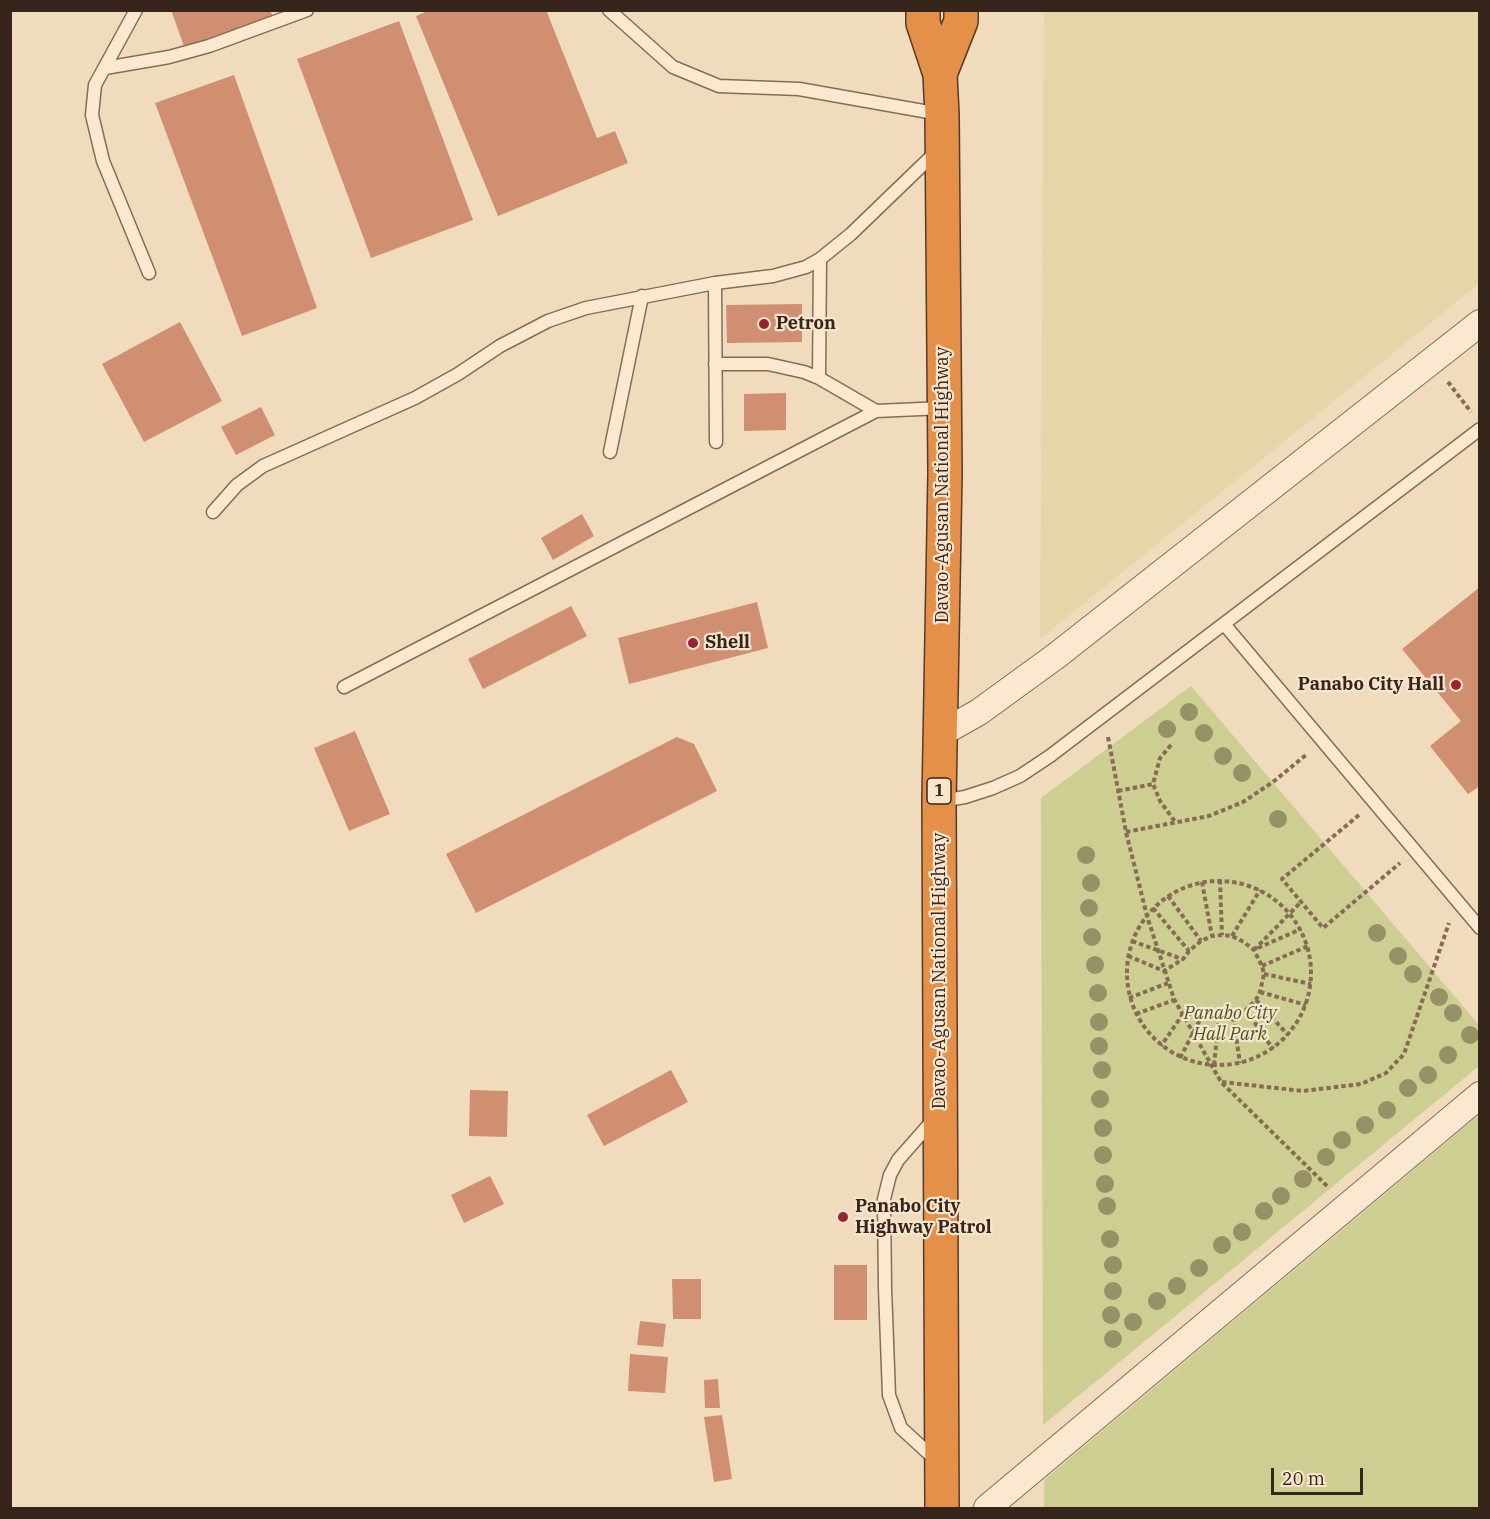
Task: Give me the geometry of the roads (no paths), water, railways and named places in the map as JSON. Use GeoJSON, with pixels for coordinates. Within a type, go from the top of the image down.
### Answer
{"type":"FeatureCollection","features":[{"type":"Feature","properties":{"kind":"highway","name":"Davao-Agusan National Highway"},"geometry":{"type":"LineString","coordinates":[[923,10],[923,24],[940,74],[942,115],[944,408],[939,801],[942,1509]]}},
{"type":"Feature","properties":{"kind":"highway","name":"Davao-Agusan National Highway"},"geometry":{"type":"LineString","coordinates":[[940,74],[961,21],[961,10]]}},
{"type":"Feature","properties":{"kind":"street"},"geometry":{"type":"LineString","coordinates":[[940,734],[979,712],[1048,663],[1479,323]]}},
{"type":"Feature","properties":{"kind":"street"},"geometry":{"type":"LineString","coordinates":[[987,1509],[1479,1095]]}},
{"type":"Feature","properties":{"kind":"lane"},"geometry":{"type":"LineString","coordinates":[[136,10],[95,85],[92,115],[104,161],[149,273]]}},
{"type":"Feature","properties":{"kind":"lane"},"geometry":{"type":"LineString","coordinates":[[105,68],[169,57],[209,46],[307,10]]}},
{"type":"Feature","properties":{"kind":"lane"},"geometry":{"type":"LineString","coordinates":[[609,10],[673,67],[719,86],[799,88],[942,115]]}},
{"type":"Feature","properties":{"kind":"lane"},"geometry":{"type":"LineString","coordinates":[[213,512],[237,486],[263,466],[415,398],[501,346],[548,321],[586,308],[642,296],[791,272],[820,259],[878,209],[942,147]]}},
{"type":"Feature","properties":{"kind":"lane"},"geometry":{"type":"LineString","coordinates":[[819,378],[820,259]]}},
{"type":"Feature","properties":{"kind":"lane"},"geometry":{"type":"LineString","coordinates":[[715,283],[716,442]]}},
{"type":"Feature","properties":{"kind":"lane"},"geometry":{"type":"LineString","coordinates":[[610,452],[642,296]]}},
{"type":"Feature","properties":{"kind":"lane"},"geometry":{"type":"LineString","coordinates":[[715,364],[768,364],[786,367],[819,378],[876,411]]}},
{"type":"Feature","properties":{"kind":"lane"},"geometry":{"type":"LineString","coordinates":[[344,687],[876,411],[944,408]]}},
{"type":"Feature","properties":{"kind":"lane"},"geometry":{"type":"LineString","coordinates":[[939,801],[965,797],[1020,776],[1104,716],[1479,429]]}},
{"type":"Feature","properties":{"kind":"lane"},"geometry":{"type":"LineString","coordinates":[[1224,624],[1479,928]]}},
{"type":"Feature","properties":{"kind":"lane"},"geometry":{"type":"LineString","coordinates":[[940,1111],[898,1160],[890,1175],[884,1199],[889,1395],[901,1428],[942,1465]]}},
{"type":"Feature","properties":{"kind":"place","name":"Petron"},"geometry":{"type":"Point","coordinates":[764,324]}},
{"type":"Feature","properties":{"kind":"place","name":"Shell"},"geometry":{"type":"Point","coordinates":[693,643]}},
{"type":"Feature","properties":{"kind":"place","name":"Panabo City Hall"},"geometry":{"type":"Point","coordinates":[1456,685]}},
{"type":"Feature","properties":{"kind":"place","name":"Panabo City Highway Patrol"},"geometry":{"type":"Point","coordinates":[843,1217]}},
{"type":"Feature","properties":{"kind":"park label","name":"Panabo City Hall Park"},"geometry":{"type":"Point","coordinates":[1230,1024]}}]}
